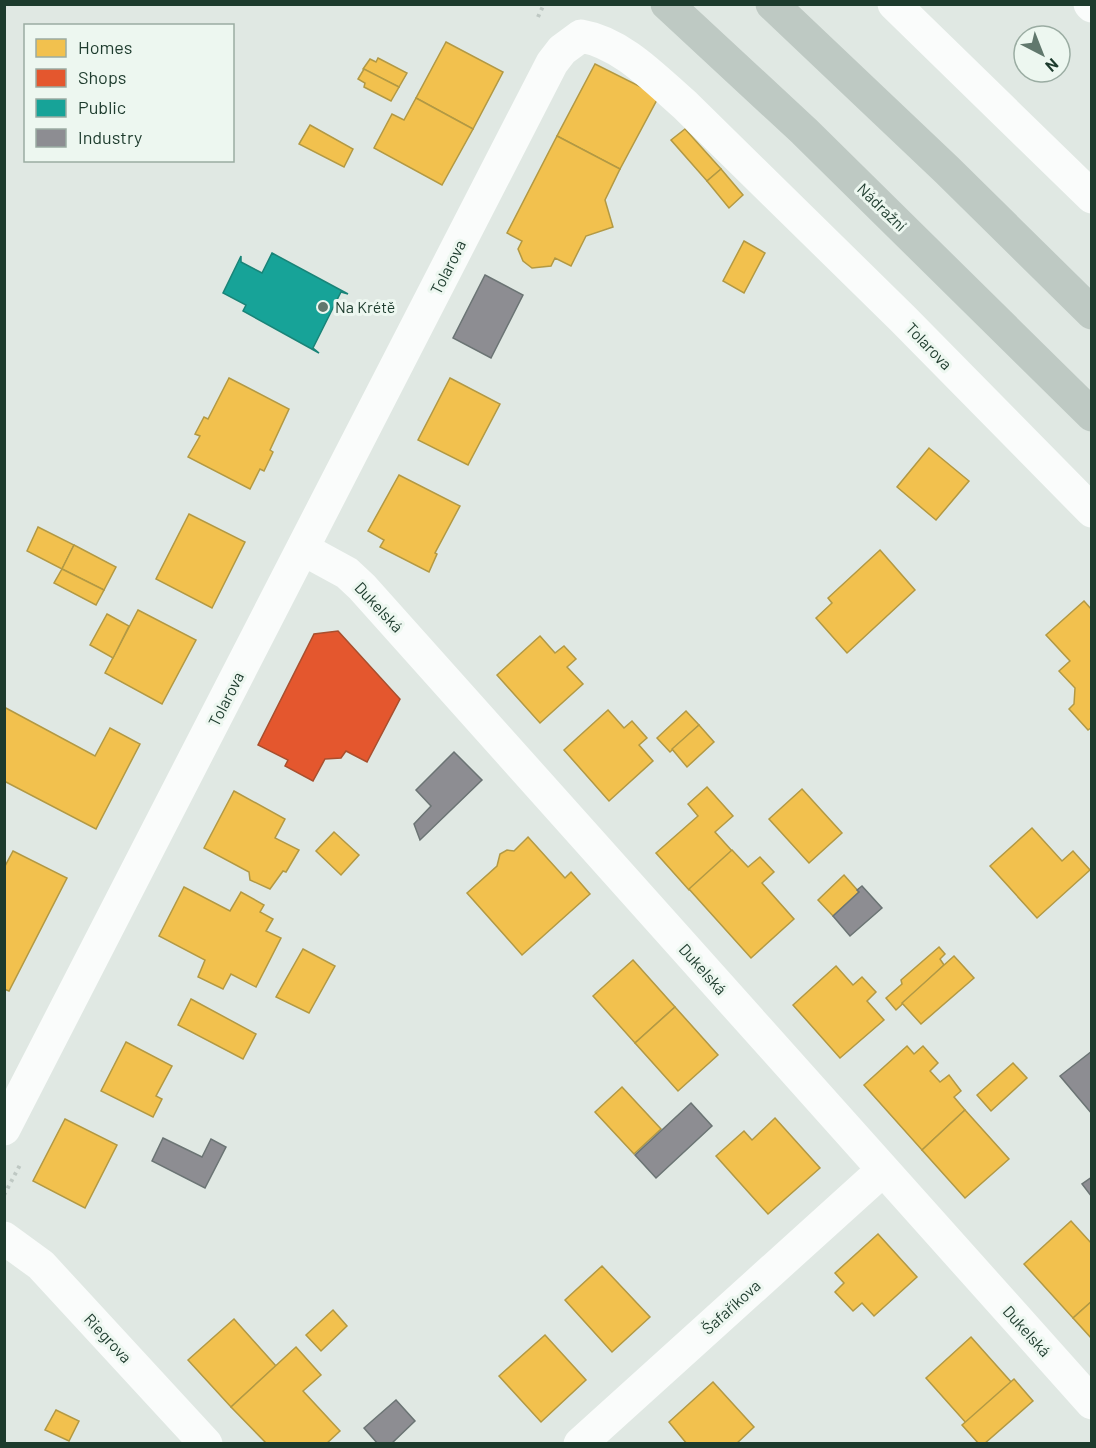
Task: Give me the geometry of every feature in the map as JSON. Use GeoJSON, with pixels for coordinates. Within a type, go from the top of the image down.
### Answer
{"type":"FeatureCollection","features":[{"type":"Feature","properties":{"kind":"main road","name":"Nádražní"},"geometry":{"type":"LineString","coordinates":[[667,4],[804,131],[1092,415]]}},
{"type":"Feature","properties":{"kind":"main road"},"geometry":{"type":"LineString","coordinates":[[772,4],[939,162],[1092,313]]}},
{"type":"Feature","properties":{"kind":"street"},"geometry":{"type":"LineString","coordinates":[[894,4],[1092,197]]}},
{"type":"Feature","properties":{"kind":"street","name":"Tolarova"},"geometry":{"type":"LineString","coordinates":[[4,1129],[552,63],[567,45],[581,36],[598,40],[623,54],[685,105],[903,319],[1092,511]]}},
{"type":"Feature","properties":{"kind":"street","name":"Dukelská"},"geometry":{"type":"LineString","coordinates":[[303,549],[347,573],[362,587],[1092,1403]]}},
{"type":"Feature","properties":{"kind":"street","name":"Šafaříkova"},"geometry":{"type":"LineString","coordinates":[[580,1443],[882,1170]]}},
{"type":"Feature","properties":{"kind":"street","name":"Riegrova"},"geometry":{"type":"LineString","coordinates":[[4,1238],[41,1265],[206,1443]]}},
{"type":"Feature","properties":{"kind":"building: Homes"},"geometry":{"type":"Polygon","coordinates":[[[446,42],[503,72],[473,129],[416,98],[446,42]]]}},
{"type":"Feature","properties":{"kind":"building: Homes"},"geometry":{"type":"Polygon","coordinates":[[[378,58],[407,73],[399,87],[363,69],[370,59],[376,62],[378,58]]]}},
{"type":"Feature","properties":{"kind":"building: Homes"},"geometry":{"type":"Polygon","coordinates":[[[595,64],[659,96],[620,169],[557,136],[595,64]]]}},
{"type":"Feature","properties":{"kind":"building: Homes"},"geometry":{"type":"Polygon","coordinates":[[[364,69],[399,87],[391,101],[364,87],[365,83],[358,79],[364,69]]]}},
{"type":"Feature","properties":{"kind":"building: Homes"},"geometry":{"type":"Polygon","coordinates":[[[416,98],[473,129],[442,185],[374,148],[392,114],[404,120],[416,98]]]}},
{"type":"Feature","properties":{"kind":"building: Homes"},"geometry":{"type":"Polygon","coordinates":[[[310,125],[353,149],[344,167],[299,144],[310,125]]]}},
{"type":"Feature","properties":{"kind":"building: Homes"},"geometry":{"type":"Polygon","coordinates":[[[685,129],[721,169],[707,181],[671,140],[685,129]]]}},
{"type":"Feature","properties":{"kind":"building: Homes"},"geometry":{"type":"Polygon","coordinates":[[[557,136],[620,169],[605,200],[613,227],[586,236],[571,266],[555,258],[551,266],[532,268],[523,261],[518,249],[522,241],[507,233],[557,136]]]}},
{"type":"Feature","properties":{"kind":"building: Homes"},"geometry":{"type":"Polygon","coordinates":[[[721,169],[743,195],[729,208],[707,181],[721,169]]]}},
{"type":"Feature","properties":{"kind":"building: Homes"},"geometry":{"type":"Polygon","coordinates":[[[744,241],[765,253],[744,293],[723,281],[744,241]]]}},
{"type":"Feature","properties":{"kind":"building: Homes"},"geometry":{"type":"Polygon","coordinates":[[[229,378],[289,409],[270,450],[273,452],[264,471],[260,469],[250,489],[188,457],[200,436],[195,434],[204,417],[208,419],[229,378]]]}},
{"type":"Feature","properties":{"kind":"building: Homes"},"geometry":{"type":"Polygon","coordinates":[[[450,378],[500,404],[468,465],[418,440],[450,378]]]}},
{"type":"Feature","properties":{"kind":"building: Homes"},"geometry":{"type":"Polygon","coordinates":[[[929,448],[969,481],[936,520],[897,487],[929,448]]]}},
{"type":"Feature","properties":{"kind":"building: Homes"},"geometry":{"type":"Polygon","coordinates":[[[399,475],[460,506],[435,553],[437,554],[429,572],[380,547],[384,540],[368,531],[399,475]]]}},
{"type":"Feature","properties":{"kind":"building: Homes"},"geometry":{"type":"Polygon","coordinates":[[[189,514],[245,542],[212,608],[156,579],[189,514]]]}},
{"type":"Feature","properties":{"kind":"building: Homes"},"geometry":{"type":"Polygon","coordinates":[[[38,527],[74,545],[62,569],[27,551],[38,527]]]}},
{"type":"Feature","properties":{"kind":"building: Homes"},"geometry":{"type":"Polygon","coordinates":[[[74,545],[116,567],[104,590],[62,569],[74,545]]]}},
{"type":"Feature","properties":{"kind":"building: Homes"},"geometry":{"type":"Polygon","coordinates":[[[880,550],[915,590],[847,653],[816,618],[832,603],[828,598],[880,550]]]}},
{"type":"Feature","properties":{"kind":"building: Homes"},"geometry":{"type":"Polygon","coordinates":[[[62,569],[104,590],[96,605],[54,583],[62,569]]]}},
{"type":"Feature","properties":{"kind":"building: Homes"},"geometry":{"type":"Polygon","coordinates":[[[1084,601],[1092,610],[1092,727],[1088,730],[1069,709],[1074,704],[1075,688],[1059,671],[1070,661],[1046,635],[1084,601]]]}},
{"type":"Feature","properties":{"kind":"building: Homes"},"geometry":{"type":"Polygon","coordinates":[[[138,610],[196,640],[162,704],[105,673],[138,610]]]}},
{"type":"Feature","properties":{"kind":"building: Homes"},"geometry":{"type":"Polygon","coordinates":[[[107,614],[129,626],[113,658],[90,645],[107,614]]]}},
{"type":"Feature","properties":{"kind":"building: Homes"},"geometry":{"type":"Polygon","coordinates":[[[540,636],[555,653],[564,646],[576,659],[567,667],[583,684],[540,723],[497,675],[540,636]]]}},
{"type":"Feature","properties":{"kind":"building: Homes"},"geometry":{"type":"Polygon","coordinates":[[[4,707],[95,756],[110,728],[140,744],[96,829],[4,781],[4,707]]]}},
{"type":"Feature","properties":{"kind":"building: Homes"},"geometry":{"type":"Polygon","coordinates":[[[608,710],[624,728],[632,721],[647,738],[639,745],[653,761],[609,801],[564,750],[608,710]]]}},
{"type":"Feature","properties":{"kind":"building: Homes"},"geometry":{"type":"Polygon","coordinates":[[[686,711],[699,725],[670,752],[657,738],[686,711]]]}},
{"type":"Feature","properties":{"kind":"building: Homes"},"geometry":{"type":"Polygon","coordinates":[[[699,725],[714,742],[687,767],[672,749],[699,725]]]}},
{"type":"Feature","properties":{"kind":"building: Homes"},"geometry":{"type":"Polygon","coordinates":[[[707,787],[733,816],[715,832],[732,851],[689,890],[656,853],[698,816],[688,804],[707,787]]]}},
{"type":"Feature","properties":{"kind":"building: Homes"},"geometry":{"type":"Polygon","coordinates":[[[802,789],[842,833],[809,863],[769,819],[802,789]]]}},
{"type":"Feature","properties":{"kind":"building: Homes"},"geometry":{"type":"Polygon","coordinates":[[[234,791],[285,819],[275,838],[299,850],[286,872],[283,871],[270,889],[250,880],[249,872],[204,848],[234,791]]]}},
{"type":"Feature","properties":{"kind":"building: Homes"},"geometry":{"type":"Polygon","coordinates":[[[1032,828],[1062,861],[1073,851],[1090,870],[1037,918],[990,866],[1032,828]]]}},
{"type":"Feature","properties":{"kind":"building: Homes"},"geometry":{"type":"Polygon","coordinates":[[[334,832],[359,855],[341,875],[316,851],[334,832]]]}},
{"type":"Feature","properties":{"kind":"building: Homes"},"geometry":{"type":"Polygon","coordinates":[[[528,837],[565,878],[571,872],[590,894],[522,955],[467,893],[497,866],[500,854],[507,850],[514,851],[528,837]]]}},
{"type":"Feature","properties":{"kind":"building: Homes"},"geometry":{"type":"Polygon","coordinates":[[[732,850],[748,867],[760,857],[774,872],[762,883],[794,919],[751,958],[689,889],[732,850]]]}},
{"type":"Feature","properties":{"kind":"building: Homes"},"geometry":{"type":"Polygon","coordinates":[[[13,851],[67,878],[9,991],[4,989],[4,868],[13,851]]]}},
{"type":"Feature","properties":{"kind":"building: Homes"},"geometry":{"type":"Polygon","coordinates":[[[844,875],[859,892],[833,916],[818,900],[844,875]]]}},
{"type":"Feature","properties":{"kind":"building: Homes"},"geometry":{"type":"Polygon","coordinates":[[[184,887],[230,911],[241,892],[264,905],[260,912],[273,919],[266,931],[281,938],[256,987],[231,974],[223,989],[198,977],[205,960],[159,936],[184,887]]]}},
{"type":"Feature","properties":{"kind":"building: Homes"},"geometry":{"type":"Polygon","coordinates":[[[939,947],[945,954],[940,959],[944,965],[896,1010],[886,998],[902,984],[901,980],[939,947]]]}},
{"type":"Feature","properties":{"kind":"building: Homes"},"geometry":{"type":"Polygon","coordinates":[[[303,949],[335,966],[309,1013],[276,997],[303,949]]]}},
{"type":"Feature","properties":{"kind":"building: Homes"},"geometry":{"type":"Polygon","coordinates":[[[954,956],[974,978],[921,1024],[902,1003],[954,956]]]}},
{"type":"Feature","properties":{"kind":"building: Homes"},"geometry":{"type":"Polygon","coordinates":[[[633,960],[675,1007],[635,1043],[593,996],[633,960]]]}},
{"type":"Feature","properties":{"kind":"building: Homes"},"geometry":{"type":"Polygon","coordinates":[[[836,966],[853,985],[862,977],[876,992],[867,1001],[884,1020],[840,1058],[793,1005],[836,966]]]}},
{"type":"Feature","properties":{"kind":"building: Homes"},"geometry":{"type":"Polygon","coordinates":[[[191,999],[256,1034],[243,1059],[178,1025],[191,999]]]}},
{"type":"Feature","properties":{"kind":"building: Homes"},"geometry":{"type":"Polygon","coordinates":[[[675,1007],[718,1055],[678,1091],[635,1043],[675,1007]]]}},
{"type":"Feature","properties":{"kind":"building: Homes"},"geometry":{"type":"Polygon","coordinates":[[[126,1042],[172,1066],[156,1096],[162,1099],[153,1117],[101,1091],[126,1042]]]}},
{"type":"Feature","properties":{"kind":"building: Homes"},"geometry":{"type":"Polygon","coordinates":[[[907,1046],[914,1054],[923,1046],[938,1063],[930,1071],[940,1082],[949,1075],[961,1091],[954,1097],[965,1110],[922,1150],[864,1085],[907,1046]]]}},
{"type":"Feature","properties":{"kind":"building: Homes"},"geometry":{"type":"Polygon","coordinates":[[[1013,1063],[1027,1078],[991,1111],[977,1095],[1013,1063]]]}},
{"type":"Feature","properties":{"kind":"building: Homes"},"geometry":{"type":"Polygon","coordinates":[[[622,1087],[661,1129],[634,1154],[595,1112],[622,1087]]]}},
{"type":"Feature","properties":{"kind":"building: Homes"},"geometry":{"type":"Polygon","coordinates":[[[965,1110],[1009,1159],[965,1198],[922,1150],[965,1110]]]}},
{"type":"Feature","properties":{"kind":"building: Homes"},"geometry":{"type":"Polygon","coordinates":[[[775,1118],[820,1168],[768,1214],[716,1156],[744,1131],[752,1140],[775,1118]]]}},
{"type":"Feature","properties":{"kind":"building: Homes"},"geometry":{"type":"Polygon","coordinates":[[[65,1119],[117,1145],[85,1208],[33,1181],[65,1119]]]}},
{"type":"Feature","properties":{"kind":"building: Homes"},"geometry":{"type":"Polygon","coordinates":[[[1071,1221],[1092,1244],[1092,1301],[1073,1318],[1024,1264],[1071,1221]]]}},
{"type":"Feature","properties":{"kind":"building: Homes"},"geometry":{"type":"Polygon","coordinates":[[[878,1234],[917,1277],[874,1316],[862,1303],[853,1311],[835,1292],[844,1283],[835,1273],[878,1234]]]}},
{"type":"Feature","properties":{"kind":"building: Homes"},"geometry":{"type":"Polygon","coordinates":[[[602,1266],[650,1317],[612,1352],[565,1300],[602,1266]]]}},
{"type":"Feature","properties":{"kind":"building: Homes"},"geometry":{"type":"Polygon","coordinates":[[[1092,1301],[1092,1339],[1073,1318],[1092,1301]]]}},
{"type":"Feature","properties":{"kind":"building: Homes"},"geometry":{"type":"Polygon","coordinates":[[[333,1310],[347,1326],[321,1351],[306,1335],[333,1310]]]}},
{"type":"Feature","properties":{"kind":"building: Homes"},"geometry":{"type":"Polygon","coordinates":[[[234,1319],[276,1366],[231,1407],[188,1360],[234,1319]]]}},
{"type":"Feature","properties":{"kind":"building: Homes"},"geometry":{"type":"Polygon","coordinates":[[[545,1335],[586,1380],[541,1422],[499,1376],[545,1335]]]}},
{"type":"Feature","properties":{"kind":"building: Homes"},"geometry":{"type":"Polygon","coordinates":[[[971,1337],[1012,1383],[967,1424],[926,1378],[971,1337]]]}},
{"type":"Feature","properties":{"kind":"building: Homes"},"geometry":{"type":"Polygon","coordinates":[[[296,1347],[321,1375],[303,1391],[340,1431],[326,1444],[267,1444],[231,1407],[296,1347]]]}},
{"type":"Feature","properties":{"kind":"building: Homes"},"geometry":{"type":"Polygon","coordinates":[[[1014,1379],[1033,1401],[984,1444],[979,1444],[962,1425],[1014,1379]]]}},
{"type":"Feature","properties":{"kind":"building: Homes"},"geometry":{"type":"Polygon","coordinates":[[[713,1382],[754,1427],[736,1444],[687,1444],[669,1422],[713,1382]]]}},
{"type":"Feature","properties":{"kind":"building: Homes"},"geometry":{"type":"Polygon","coordinates":[[[56,1410],[79,1421],[69,1441],[45,1430],[56,1410]]]}},
{"type":"Feature","properties":{"kind":"building: Shops"},"geometry":{"type":"Polygon","coordinates":[[[338,631],[400,699],[367,762],[346,751],[341,758],[325,759],[313,781],[285,766],[288,760],[258,745],[314,634],[338,631]]]}},
{"type":"Feature","properties":{"kind":"building: Public"},"geometry":{"type":"Polygon","coordinates":[[[272,253],[348,294],[341,292],[313,348],[319,353],[243,311],[246,305],[223,293],[241,256],[241,262],[262,273],[272,253]]]}},
{"type":"Feature","properties":{"kind":"building: Industry"},"geometry":{"type":"Polygon","coordinates":[[[485,275],[523,295],[491,358],[453,338],[485,275]]]}},
{"type":"Feature","properties":{"kind":"building: Industry"},"geometry":{"type":"Polygon","coordinates":[[[454,752],[482,780],[420,840],[414,824],[431,806],[416,790],[454,752]]]}},
{"type":"Feature","properties":{"kind":"building: Industry"},"geometry":{"type":"Polygon","coordinates":[[[862,886],[882,908],[850,936],[833,916],[859,892],[857,890],[862,886]]]}},
{"type":"Feature","properties":{"kind":"building: Industry"},"geometry":{"type":"Polygon","coordinates":[[[1092,1051],[1092,1114],[1060,1076],[1092,1051]]]}},
{"type":"Feature","properties":{"kind":"building: Industry"},"geometry":{"type":"Polygon","coordinates":[[[691,1103],[712,1126],[656,1178],[635,1155],[691,1103]]]}},
{"type":"Feature","properties":{"kind":"building: Industry"},"geometry":{"type":"Polygon","coordinates":[[[163,1138],[202,1157],[211,1139],[226,1147],[205,1188],[152,1161],[163,1138]]]}},
{"type":"Feature","properties":{"kind":"building: Industry"},"geometry":{"type":"Polygon","coordinates":[[[1092,1177],[1092,1197],[1082,1184],[1092,1177]]]}},
{"type":"Feature","properties":{"kind":"building: Industry"},"geometry":{"type":"Polygon","coordinates":[[[396,1400],[415,1421],[391,1444],[378,1444],[364,1428],[396,1400]]]}},
{"type":"Feature","properties":{"kind":"place","name":"Na Krétě"},"geometry":{"type":"Point","coordinates":[323,307]}}]}
